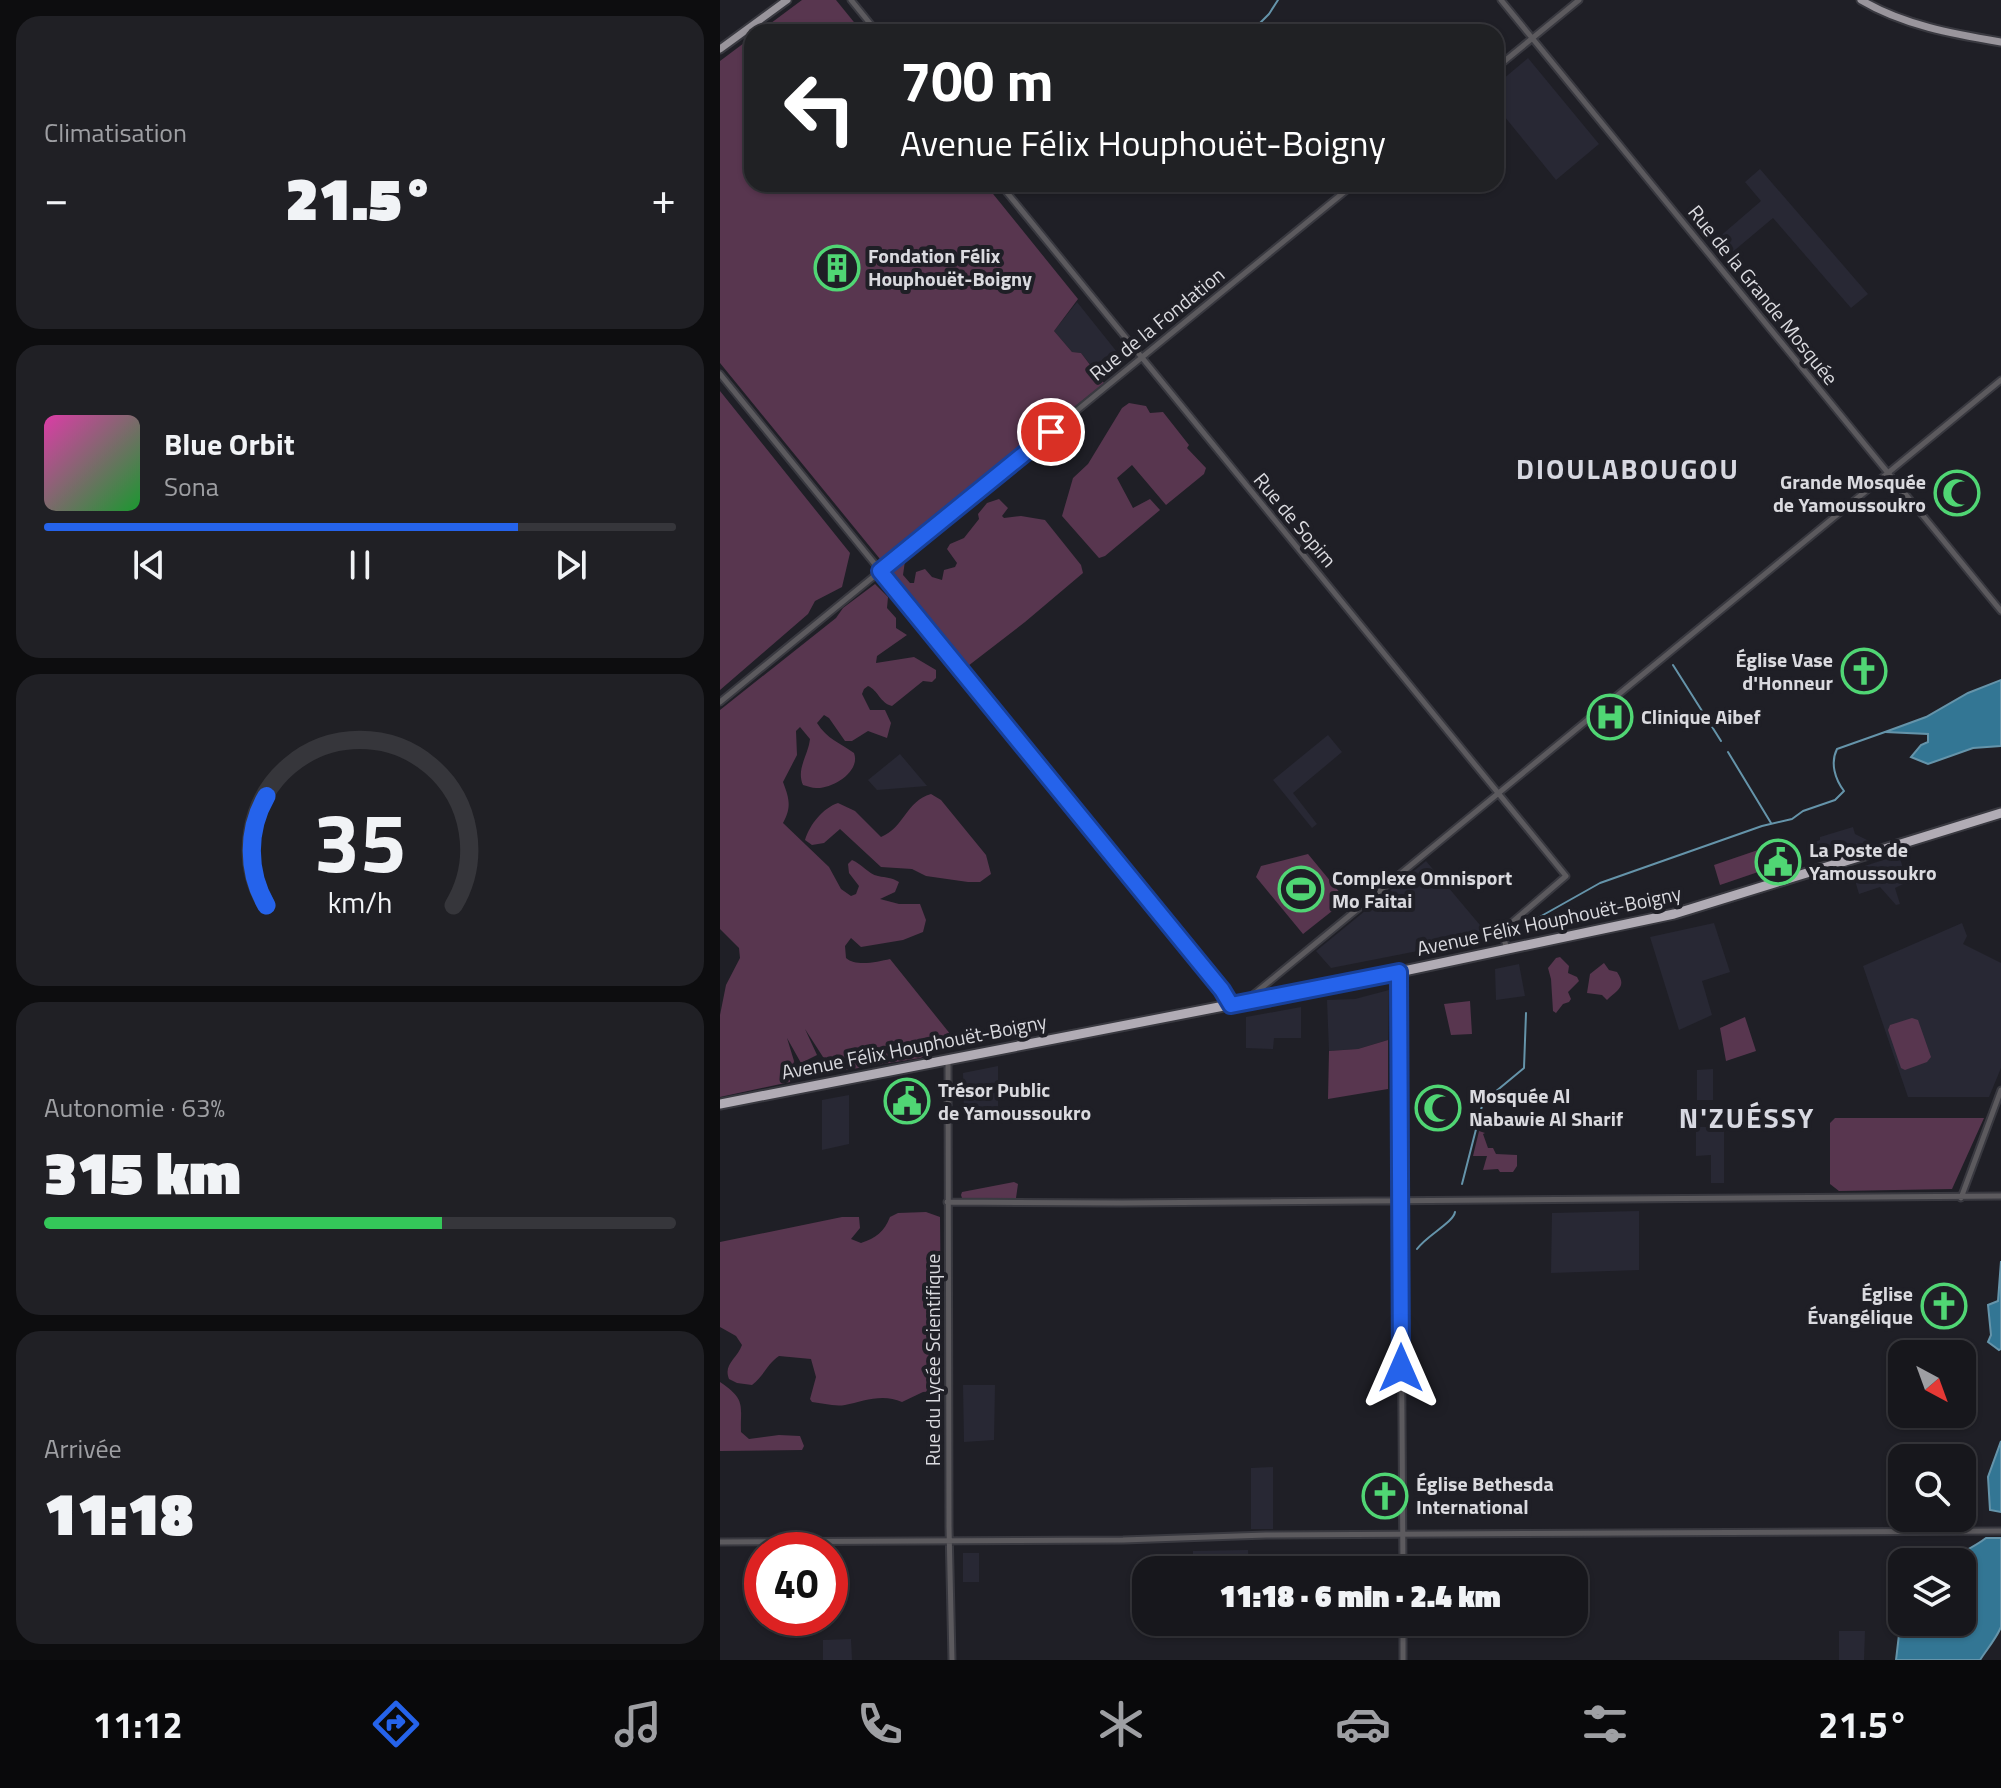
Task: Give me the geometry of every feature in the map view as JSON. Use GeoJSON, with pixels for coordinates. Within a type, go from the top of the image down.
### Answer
{"type":"FeatureCollection","features":[{"type":"Feature","properties":{"kind":"highway","name":"Avenue Félix Houphouët-Boigny"},"geometry":{"type":"LineString","coordinates":[[720,1104],[1399,972],[1688,911],[2001,813]]}},
{"type":"Feature","properties":{"kind":"main road"},"geometry":{"type":"LineString","coordinates":[[754,24],[787,0]]}},
{"type":"Feature","properties":{"kind":"main road"},"geometry":{"type":"LineString","coordinates":[[1861,0],[1900,18],[1948,33],[2001,42]]}},
{"type":"Feature","properties":{"kind":"main road"},"geometry":{"type":"LineString","coordinates":[[720,49],[744,31]]}},
{"type":"Feature","properties":{"kind":"street"},"geometry":{"type":"LineString","coordinates":[[851,0],[870,24]]}},
{"type":"Feature","properties":{"kind":"street","name":"Rue de la Grande Mosquée"},"geometry":{"type":"LineString","coordinates":[[1501,0],[2001,611]]}},
{"type":"Feature","properties":{"kind":"street"},"geometry":{"type":"LineString","coordinates":[[1504,61],[1579,0]]}},
{"type":"Feature","properties":{"kind":"street","name":"Rue de Sopim"},"geometry":{"type":"LineString","coordinates":[[1007,192],[1566,876],[1502,931],[1507,950]]}},
{"type":"Feature","properties":{"kind":"street","name":"Rue de la Fondation"},"geometry":{"type":"LineString","coordinates":[[720,702],[1344,192]]}},
{"type":"Feature","properties":{"kind":"street"},"geometry":{"type":"LineString","coordinates":[[720,374],[1059,788],[1231,1005]]}},
{"type":"Feature","properties":{"kind":"street"},"geometry":{"type":"LineString","coordinates":[[1245,1002],[2001,380]]}},
{"type":"Feature","properties":{"kind":"street"},"geometry":{"type":"LineString","coordinates":[[1399,972],[1403,1556]]}},
{"type":"Feature","properties":{"kind":"street","name":"Rue du Lycée Scientifique"},"geometry":{"type":"LineString","coordinates":[[948,1059],[952,1660]]}},
{"type":"Feature","properties":{"kind":"street"},"geometry":{"type":"LineString","coordinates":[[1961,1198],[2001,1090]]}},
{"type":"Feature","properties":{"kind":"street"},"geometry":{"type":"LineString","coordinates":[[947,1202],[2001,1196]]}},
{"type":"Feature","properties":{"kind":"street"},"geometry":{"type":"LineString","coordinates":[[720,1542],[2001,1531]]}},
{"type":"Feature","properties":{"kind":"street"},"geometry":{"type":"LineString","coordinates":[[1403,1636],[1403,1660]]}},
{"type":"Feature","properties":{"kind":"shaded area"},"geometry":{"type":"Polygon","coordinates":[[[802,0],[836,0],[856,24],[770,24],[802,0]]]}},
{"type":"Feature","properties":{"kind":"shaded area"},"geometry":{"type":"Polygon","coordinates":[[[744,43],[744,192],[991,192],[1078,299],[1054,331],[1072,352],[1081,353],[1104,383],[885,560],[880,559],[720,363],[720,61],[744,43]]]}},
{"type":"Feature","properties":{"kind":"shaded area"},"geometry":{"type":"Polygon","coordinates":[[[1528,58],[1599,144],[1556,180],[1504,116],[1504,78],[1528,58]]]}},
{"type":"Feature","properties":{"kind":"shaded area"},"geometry":{"type":"Polygon","coordinates":[[[1760,169],[1868,294],[1851,308],[1773,218],[1723,260],[1710,245],[1761,201],[1745,182],[1760,169]]]}},
{"type":"Feature","properties":{"kind":"shaded area"},"geometry":{"type":"Polygon","coordinates":[[[1077,302],[1121,357],[1099,375],[1081,353],[1072,352],[1054,331],[1077,302]]]}},
{"type":"Feature","properties":{"kind":"shaded area"},"geometry":{"type":"Polygon","coordinates":[[[720,391],[850,553],[842,587],[815,601],[808,614],[720,690],[720,391]]]}},
{"type":"Feature","properties":{"kind":"shaded area"},"geometry":{"type":"Polygon","coordinates":[[[1129,403],[1146,406],[1150,413],[1163,412],[1189,445],[1187,448],[1206,468],[1204,474],[1166,505],[1132,465],[1117,478],[1133,508],[1150,499],[1160,510],[1099,558],[1062,516],[1073,478],[1088,464],[1122,408],[1129,403]]]}},
{"type":"Feature","properties":{"kind":"shaded area"},"geometry":{"type":"Polygon","coordinates":[[[999,499],[1008,508],[1002,516],[1004,518],[1021,516],[1045,520],[1081,565],[1083,573],[968,666],[891,571],[905,561],[903,575],[910,583],[914,583],[916,572],[925,569],[932,577],[942,580],[944,570],[955,567],[957,563],[947,549],[950,544],[964,538],[987,503],[999,499]]]}},
{"type":"Feature","properties":{"kind":"shaded area"},"geometry":{"type":"Polygon","coordinates":[[[875,584],[888,597],[887,608],[896,618],[896,628],[907,635],[877,656],[876,663],[914,657],[936,670],[936,678],[932,682],[923,681],[892,706],[868,686],[864,689],[862,694],[870,710],[885,710],[891,723],[887,738],[868,731],[852,741],[845,741],[824,715],[817,723],[829,737],[854,753],[855,760],[844,778],[823,788],[803,785],[802,768],[810,739],[800,727],[796,731],[797,755],[783,782],[789,802],[783,823],[829,867],[841,889],[851,896],[856,894],[859,886],[849,873],[848,864],[852,860],[874,875],[899,882],[895,892],[880,899],[899,904],[920,904],[926,920],[923,932],[903,940],[861,947],[851,938],[845,946],[846,958],[861,963],[890,959],[955,1040],[951,1045],[920,1058],[846,1070],[823,1057],[805,1029],[817,1055],[801,1063],[787,1038],[794,1061],[790,1082],[720,1097],[720,1015],[726,985],[740,958],[739,948],[720,929],[720,710],[875,584]]]}},
{"type":"Feature","properties":{"kind":"shaded area"},"geometry":{"type":"Polygon","coordinates":[[[1328,735],[1342,752],[1293,793],[1317,824],[1312,828],[1273,780],[1328,735]]]}},
{"type":"Feature","properties":{"kind":"shaded area"},"geometry":{"type":"Polygon","coordinates":[[[900,754],[927,786],[877,790],[868,780],[900,754]]]}},
{"type":"Feature","properties":{"kind":"shaded area"},"geometry":{"type":"Polygon","coordinates":[[[931,794],[941,800],[986,855],[991,874],[980,882],[926,876],[912,869],[881,867],[840,829],[824,843],[812,845],[805,840],[818,817],[838,803],[855,811],[881,837],[895,827],[916,802],[931,794]]]}},
{"type":"Feature","properties":{"kind":"shaded area"},"geometry":{"type":"Polygon","coordinates":[[[1853,827],[1855,834],[1875,844],[1827,859],[1824,851],[1817,853],[1813,843],[1820,837],[1853,827]]]}},
{"type":"Feature","properties":{"kind":"shaded area"},"geometry":{"type":"Polygon","coordinates":[[[1758,850],[1764,870],[1720,885],[1714,865],[1758,850]]]}},
{"type":"Feature","properties":{"kind":"shaded area","name":"Complexe Omnisport Mo Faitai"},"geometry":{"type":"Polygon","coordinates":[[[1308,854],[1346,900],[1303,934],[1256,877],[1261,866],[1308,854]]]}},
{"type":"Feature","properties":{"kind":"shaded area"},"geometry":{"type":"Polygon","coordinates":[[[1899,855],[1907,882],[1895,888],[1900,904],[1896,905],[1880,887],[1859,894],[1852,870],[1899,855]]]}},
{"type":"Feature","properties":{"kind":"shaded area"},"geometry":{"type":"Polygon","coordinates":[[[1426,861],[1485,931],[1479,939],[1331,968],[1316,951],[1426,861]]]}},
{"type":"Feature","properties":{"kind":"shaded area"},"geometry":{"type":"Polygon","coordinates":[[[1714,923],[1730,972],[1702,981],[1712,1015],[1679,1030],[1650,937],[1714,923]]]}},
{"type":"Feature","properties":{"kind":"shaded area"},"geometry":{"type":"Polygon","coordinates":[[[1962,923],[1967,936],[1963,944],[2001,963],[2001,1068],[1989,1097],[1908,1097],[1863,966],[1962,923]]]}},
{"type":"Feature","properties":{"kind":"shaded area"},"geometry":{"type":"Polygon","coordinates":[[[1560,957],[1569,966],[1568,973],[1579,981],[1568,992],[1569,1002],[1556,1013],[1553,1011],[1548,968],[1560,957]]]}},
{"type":"Feature","properties":{"kind":"shaded area"},"geometry":{"type":"Polygon","coordinates":[[[1604,963],[1609,970],[1617,972],[1621,981],[1620,988],[1607,1000],[1602,995],[1587,993],[1590,974],[1604,963]]]}},
{"type":"Feature","properties":{"kind":"shaded area"},"geometry":{"type":"Polygon","coordinates":[[[1519,964],[1525,996],[1496,1000],[1495,969],[1519,964]]]}},
{"type":"Feature","properties":{"kind":"shaded area"},"geometry":{"type":"Polygon","coordinates":[[[1389,990],[1388,1040],[1358,1049],[1329,1051],[1327,1000],[1355,999],[1389,990]]]}},
{"type":"Feature","properties":{"kind":"shaded area"},"geometry":{"type":"Polygon","coordinates":[[[1470,1001],[1472,1034],[1451,1035],[1444,1004],[1470,1001]]]}},
{"type":"Feature","properties":{"kind":"shaded area"},"geometry":{"type":"Polygon","coordinates":[[[1301,1007],[1301,1038],[1274,1038],[1273,1049],[1246,1048],[1246,1017],[1301,1007]]]}},
{"type":"Feature","properties":{"kind":"shaded area"},"geometry":{"type":"Polygon","coordinates":[[[1745,1017],[1756,1051],[1726,1061],[1720,1028],[1745,1017]]]}},
{"type":"Feature","properties":{"kind":"shaded area"},"geometry":{"type":"Polygon","coordinates":[[[1912,1018],[1918,1020],[1931,1057],[1927,1062],[1905,1070],[1901,1068],[1888,1030],[1890,1025],[1912,1018]]]}},
{"type":"Feature","properties":{"kind":"shaded area"},"geometry":{"type":"Polygon","coordinates":[[[1388,1040],[1388,1089],[1328,1099],[1329,1051],[1358,1049],[1388,1040]]]}},
{"type":"Feature","properties":{"kind":"shaded area"},"geometry":{"type":"Polygon","coordinates":[[[998,1066],[998,1114],[964,1117],[963,1073],[998,1066]]]}},
{"type":"Feature","properties":{"kind":"shaded area"},"geometry":{"type":"Polygon","coordinates":[[[1713,1069],[1713,1100],[1697,1100],[1697,1070],[1713,1069]]]}},
{"type":"Feature","properties":{"kind":"shaded area"},"geometry":{"type":"Polygon","coordinates":[[[849,1095],[849,1144],[822,1150],[822,1100],[849,1095]]]}},
{"type":"Feature","properties":{"kind":"shaded area"},"geometry":{"type":"Polygon","coordinates":[[[1835,1118],[1984,1118],[1952,1189],[1839,1191],[1830,1184],[1830,1123],[1835,1118]]]}},
{"type":"Feature","properties":{"kind":"shaded area"},"geometry":{"type":"Polygon","coordinates":[[[1696,1127],[1724,1127],[1724,1183],[1711,1183],[1711,1155],[1696,1156],[1696,1127]]]}},
{"type":"Feature","properties":{"kind":"shaded area"},"geometry":{"type":"Polygon","coordinates":[[[1479,1131],[1485,1133],[1488,1148],[1493,1148],[1496,1154],[1517,1155],[1517,1166],[1513,1172],[1483,1170],[1487,1156],[1473,1156],[1479,1131]]]}},
{"type":"Feature","properties":{"kind":"shaded area"},"geometry":{"type":"Polygon","coordinates":[[[1014,1182],[1018,1184],[1016,1198],[968,1199],[961,1195],[962,1192],[1014,1182]]]}},
{"type":"Feature","properties":{"kind":"shaded area"},"geometry":{"type":"Polygon","coordinates":[[[1639,1211],[1639,1270],[1551,1273],[1552,1213],[1639,1211]]]}},
{"type":"Feature","properties":{"kind":"shaded area"},"geometry":{"type":"Polygon","coordinates":[[[926,1212],[940,1217],[941,1322],[938,1388],[935,1391],[923,1392],[902,1402],[880,1398],[841,1405],[812,1402],[810,1399],[816,1377],[811,1359],[779,1356],[752,1385],[729,1379],[729,1365],[742,1345],[736,1336],[720,1327],[720,1242],[842,1217],[859,1217],[860,1228],[851,1239],[861,1243],[879,1234],[890,1217],[898,1213],[926,1212]]]}},
{"type":"Feature","properties":{"kind":"shaded area"},"geometry":{"type":"Polygon","coordinates":[[[720,1382],[738,1399],[741,1432],[749,1439],[800,1436],[804,1446],[802,1450],[720,1451],[720,1382]]]}},
{"type":"Feature","properties":{"kind":"shaded area"},"geometry":{"type":"Polygon","coordinates":[[[963,1385],[995,1385],[994,1440],[964,1442],[963,1385]]]}},
{"type":"Feature","properties":{"kind":"shaded area"},"geometry":{"type":"Polygon","coordinates":[[[1273,1467],[1273,1529],[1251,1529],[1251,1468],[1273,1467]]]}},
{"type":"Feature","properties":{"kind":"shaded area"},"geometry":{"type":"Polygon","coordinates":[[[1248,1550],[1248,1556],[1193,1556],[1193,1551],[1248,1550]]]}},
{"type":"Feature","properties":{"kind":"shaded area"},"geometry":{"type":"Polygon","coordinates":[[[963,1553],[979,1553],[979,1582],[963,1582],[963,1553]]]}},
{"type":"Feature","properties":{"kind":"shaded area"},"geometry":{"type":"Polygon","coordinates":[[[1839,1631],[1865,1631],[1864,1660],[1839,1660],[1839,1631]]]}},
{"type":"Feature","properties":{"kind":"shaded area"},"geometry":{"type":"Polygon","coordinates":[[[851,1639],[852,1660],[823,1660],[823,1640],[851,1639]]]}},
{"type":"Feature","properties":{"kind":"water"},"geometry":{"type":"Polygon","coordinates":[[[2001,680],[2001,746],[1973,748],[1928,764],[1911,757],[1928,742],[1928,734],[1885,732],[1926,717],[1968,693],[2001,680]]]}},
{"type":"Feature","properties":{"kind":"water"},"geometry":{"type":"Polygon","coordinates":[[[2001,1261],[1999,1350],[1988,1342],[1991,1335],[1988,1305],[1998,1301],[2001,1261]]]}},
{"type":"Feature","properties":{"kind":"water"},"geometry":{"type":"Polygon","coordinates":[[[2001,1441],[2001,1512],[1990,1510],[1988,1477],[2001,1441]]]}},
{"type":"Feature","properties":{"kind":"water"},"geometry":{"type":"Polygon","coordinates":[[[1986,1538],[2001,1538],[2001,1627],[1994,1640],[1980,1660],[1896,1660],[1899,1636],[1976,1636],[1976,1548],[1971,1548],[1986,1538]]]}},
{"type":"Feature","properties":{"kind":"waterway"},"geometry":{"type":"LineString","coordinates":[[1259,24],[1278,0]]}},
{"type":"Feature","properties":{"kind":"waterway"},"geometry":{"type":"LineString","coordinates":[[1673,665],[1721,741]]}},
{"type":"Feature","properties":{"kind":"waterway"},"geometry":{"type":"LineString","coordinates":[[1536,919],[1600,883],[1762,826],[1792,819],[1803,811],[1835,800],[1844,791],[1834,771],[1837,749],[1885,732]]}},
{"type":"Feature","properties":{"kind":"waterway"},"geometry":{"type":"LineString","coordinates":[[1728,752],[1771,823]]}},
{"type":"Feature","properties":{"kind":"waterway"},"geometry":{"type":"LineString","coordinates":[[1462,1184],[1483,1102],[1524,1068],[1526,1013]]}},
{"type":"Feature","properties":{"kind":"waterway"},"geometry":{"type":"LineString","coordinates":[[1417,1249],[1455,1212]]}},
{"type":"Feature","properties":{"kind":"place","name":"Fondation Félix Houphouët-Boigny"},"geometry":{"type":"Point","coordinates":[837,268]}},
{"type":"Feature","properties":{"kind":"place","name":"Grande Mosquée de Yamoussoukro"},"geometry":{"type":"Point","coordinates":[1957,493]}},
{"type":"Feature","properties":{"kind":"place","name":"Église Vase d'Honneur"},"geometry":{"type":"Point","coordinates":[1864,671]}},
{"type":"Feature","properties":{"kind":"place","name":"Clinique Aibef"},"geometry":{"type":"Point","coordinates":[1610,717]}},
{"type":"Feature","properties":{"kind":"place","name":"La Poste de Yamoussoukro"},"geometry":{"type":"Point","coordinates":[1778,862]}},
{"type":"Feature","properties":{"kind":"place","name":"Complexe Omnisport Mo Faitai"},"geometry":{"type":"Point","coordinates":[1301,889]}},
{"type":"Feature","properties":{"kind":"place","name":"Trésor Public de Yamoussoukro"},"geometry":{"type":"Point","coordinates":[907,1101]}},
{"type":"Feature","properties":{"kind":"place","name":"Mosquée Al Nabawie Al Sharif"},"geometry":{"type":"Point","coordinates":[1438,1108]}},
{"type":"Feature","properties":{"kind":"place","name":"Église Évangélique"},"geometry":{"type":"Point","coordinates":[1944,1306]}},
{"type":"Feature","properties":{"kind":"place","name":"Église Bethesda International"},"geometry":{"type":"Point","coordinates":[1385,1496]}},
{"type":"Feature","properties":{"kind":"district","name":"DIOULABOUGOU"},"geometry":{"type":"Point","coordinates":[1628,469]}},
{"type":"Feature","properties":{"kind":"district","name":"N'ZUÉSSY"},"geometry":{"type":"Point","coordinates":[1747,1118]}},
{"type":"Feature","properties":{"kind":"route"},"geometry":{"type":"LineString","coordinates":[[1051,432],[880,571],[1059,788],[1227,996],[1231,1005],[1399,972],[1401,1368]]}}]}
